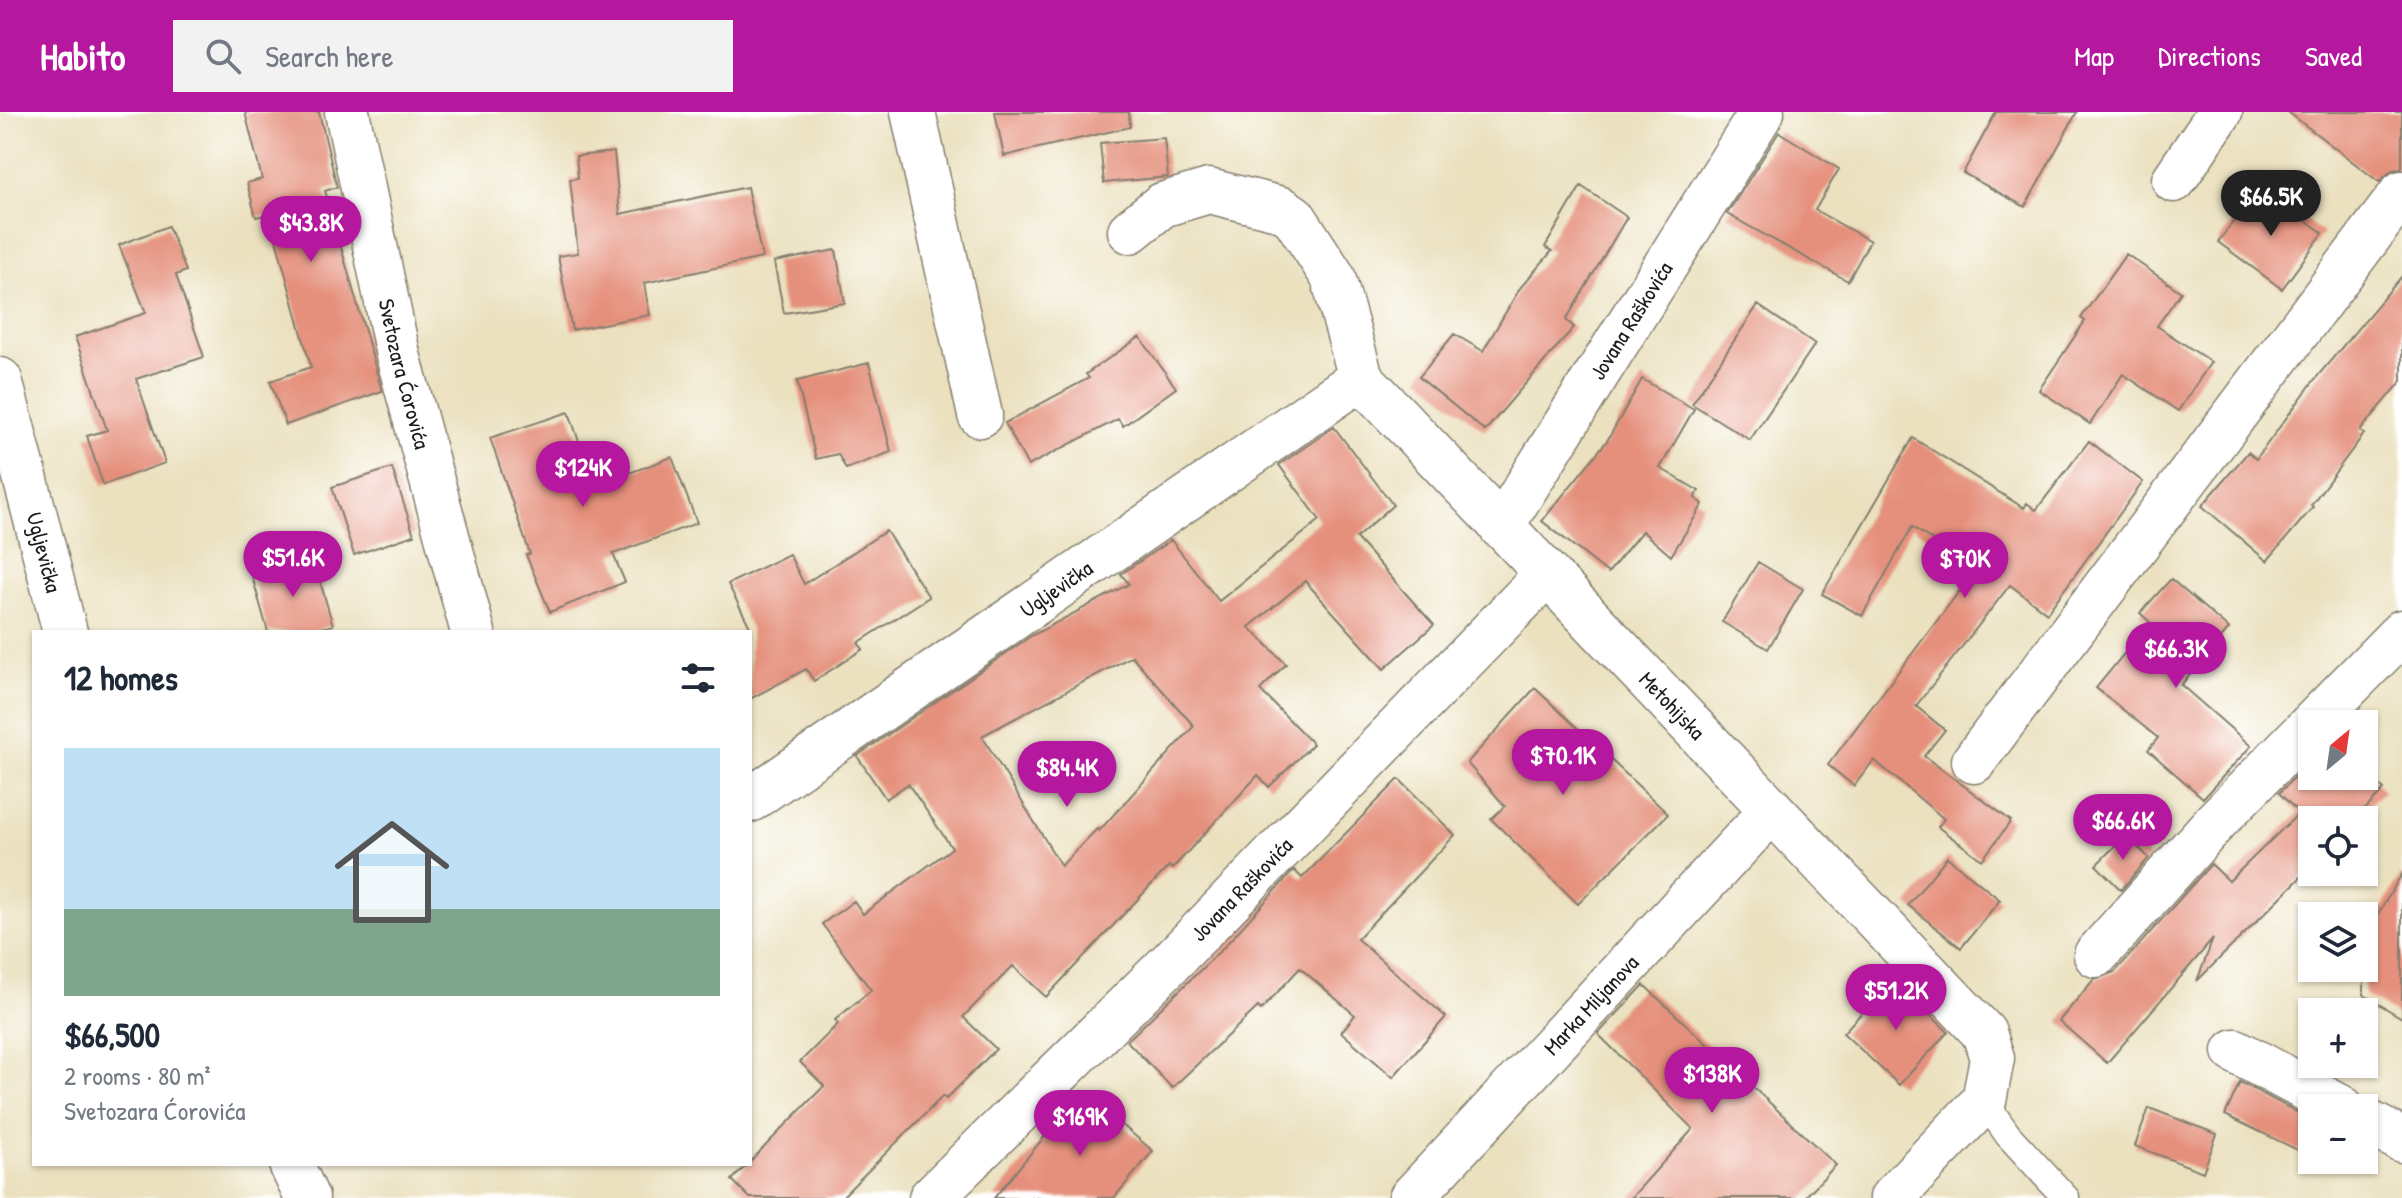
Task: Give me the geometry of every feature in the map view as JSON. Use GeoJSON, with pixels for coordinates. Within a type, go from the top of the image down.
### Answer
{"type":"FeatureCollection","features":[{"type":"Feature","properties":{"kind":"street","name":"Svetozara Ćorovića"},"geometry":{"type":"LineString","coordinates":[[347,112],[398,355],[472,630]]}},
{"type":"Feature","properties":{"kind":"street"},"geometry":{"type":"LineString","coordinates":[[913,112],[980,415]]}},
{"type":"Feature","properties":{"kind":"street","name":"Jovana Raškovića"},"geometry":{"type":"LineString","coordinates":[[1501,527],[1762,112]]}},
{"type":"Feature","properties":{"kind":"street"},"geometry":{"type":"LineString","coordinates":[[2174,180],[2220,112]]}},
{"type":"Feature","properties":{"kind":"street"},"geometry":{"type":"LineString","coordinates":[[1130,231],[1162,205],[1209,191],[1282,209],[1294,217],[1333,277],[1361,378]]}},
{"type":"Feature","properties":{"kind":"street"},"geometry":{"type":"LineString","coordinates":[[1974,761],[2402,193]]}},
{"type":"Feature","properties":{"kind":"street","name":"Metohijska"},"geometry":{"type":"LineString","coordinates":[[1361,378],[1770,812],[1984,1033],[1992,1058],[1984,1101]]}},
{"type":"Feature","properties":{"kind":"street","name":"Ugljevička"},"geometry":{"type":"LineString","coordinates":[[752,799],[1361,378]]}},
{"type":"Feature","properties":{"kind":"street","name":"Ugljevička"},"geometry":{"type":"LineString","coordinates":[[0,380],[64,630]]}},
{"type":"Feature","properties":{"kind":"street","name":"Jovana Raškovića"},"geometry":{"type":"LineString","coordinates":[[931,1198],[1167,966],[1546,575]]}},
{"type":"Feature","properties":{"kind":"street"},"geometry":{"type":"LineString","coordinates":[[2096,955],[2216,821],[2402,632]]}},
{"type":"Feature","properties":{"kind":"street","name":"Marka Miljanova"},"geometry":{"type":"LineString","coordinates":[[1411,1198],[1770,812]]}},
{"type":"Feature","properties":{"kind":"street"},"geometry":{"type":"LineString","coordinates":[[2235,1051],[2316,1094]]}},
{"type":"Feature","properties":{"kind":"street"},"geometry":{"type":"LineString","coordinates":[[1892,1198],[1984,1101]]}},
{"type":"Feature","properties":{"kind":"street"},"geometry":{"type":"LineString","coordinates":[[2378,1127],[2402,1140]]}},
{"type":"Feature","properties":{"kind":"street"},"geometry":{"type":"LineString","coordinates":[[292,1166],[307,1198]]}},
{"type":"Feature","properties":{"kind":"lane"},"geometry":{"type":"LineString","coordinates":[[1984,1101],[2008,1135],[2066,1198]]}},
{"type":"Feature","properties":{"kind":"building"},"geometry":{"type":"Polygon","coordinates":[[[245,112],[319,112],[337,187],[325,191],[382,391],[286,425],[270,381],[311,367],[269,214],[256,217],[247,183],[262,179],[245,112]]]}},
{"type":"Feature","properties":{"kind":"building"},"geometry":{"type":"Polygon","coordinates":[[[995,112],[1129,112],[1130,127],[1004,156],[995,112]]]}},
{"type":"Feature","properties":{"kind":"building"},"geometry":{"type":"Polygon","coordinates":[[[1996,112],[2077,112],[2025,207],[1963,173],[1996,112]]]}},
{"type":"Feature","properties":{"kind":"building"},"geometry":{"type":"Polygon","coordinates":[[[2288,112],[2402,112],[2402,169],[2392,170],[2379,182],[2288,112]]]}},
{"type":"Feature","properties":{"kind":"building"},"geometry":{"type":"Polygon","coordinates":[[[1779,132],[1839,169],[1815,210],[1870,241],[1848,281],[1727,214],[1779,132]]]}},
{"type":"Feature","properties":{"kind":"building"},"geometry":{"type":"Polygon","coordinates":[[[1164,138],[1168,177],[1104,183],[1100,143],[1164,138]]]}},
{"type":"Feature","properties":{"kind":"building"},"geometry":{"type":"Polygon","coordinates":[[[614,152],[620,214],[747,187],[762,258],[644,283],[650,315],[572,330],[558,256],[578,253],[570,179],[578,178],[576,156],[614,152]]]}},
{"type":"Feature","properties":{"kind":"building"},"geometry":{"type":"Polygon","coordinates":[[[1581,186],[1627,217],[1566,320],[1574,327],[1485,431],[1419,377],[1454,334],[1483,351],[1520,288],[1552,251],[1545,247],[1581,186]]]}},
{"type":"Feature","properties":{"kind":"building"},"geometry":{"type":"Polygon","coordinates":[[[2260,186],[2323,233],[2282,289],[2218,242],[2260,186]]]}},
{"type":"Feature","properties":{"kind":"building"},"geometry":{"type":"Polygon","coordinates":[[[168,226],[186,271],[176,275],[204,357],[136,379],[165,463],[103,485],[87,436],[107,430],[75,337],[146,313],[119,245],[168,226]]]}},
{"type":"Feature","properties":{"kind":"building"},"geometry":{"type":"Polygon","coordinates":[[[836,250],[845,303],[784,313],[774,262],[836,250]]]}},
{"type":"Feature","properties":{"kind":"building"},"geometry":{"type":"Polygon","coordinates":[[[2126,254],[2181,292],[2157,326],[2211,362],[2178,411],[2123,374],[2090,424],[2039,390],[2085,321],[2081,318],[2126,254]]]}},
{"type":"Feature","properties":{"kind":"building"},"geometry":{"type":"Polygon","coordinates":[[[2402,276],[2402,381],[2360,431],[2364,434],[2311,505],[2313,507],[2267,561],[2202,506],[2248,452],[2256,459],[2315,379],[2402,276]]]}},
{"type":"Feature","properties":{"kind":"building"},"geometry":{"type":"Polygon","coordinates":[[[1758,305],[1815,344],[1750,440],[1692,404],[1758,305]]]}},
{"type":"Feature","properties":{"kind":"building"},"geometry":{"type":"Polygon","coordinates":[[[1140,337],[1176,388],[1123,426],[1118,419],[1028,466],[1005,423],[1089,378],[1086,374],[1140,337]]]}},
{"type":"Feature","properties":{"kind":"building"},"geometry":{"type":"Polygon","coordinates":[[[869,363],[891,452],[846,469],[838,454],[816,459],[797,381],[869,363]]]}},
{"type":"Feature","properties":{"kind":"building"},"geometry":{"type":"Polygon","coordinates":[[[1642,379],[1694,409],[1660,468],[1699,491],[1695,498],[1703,504],[1671,556],[1642,531],[1608,573],[1542,521],[1607,441],[1642,379]]]}},
{"type":"Feature","properties":{"kind":"building"},"geometry":{"type":"Polygon","coordinates":[[[569,412],[594,486],[672,457],[697,523],[613,554],[625,582],[550,612],[526,555],[530,554],[490,438],[569,412]]]}},
{"type":"Feature","properties":{"kind":"building"},"geometry":{"type":"Polygon","coordinates":[[[1334,427],[1393,505],[1356,538],[1434,625],[1384,669],[1305,581],[1249,627],[1286,664],[1260,690],[1313,744],[1269,787],[1258,775],[1172,869],[1169,866],[1046,997],[1013,966],[963,1017],[996,1049],[946,1099],[943,1096],[841,1198],[750,1198],[732,1180],[746,1166],[752,1166],[752,1160],[824,1086],[800,1062],[838,1024],[835,1020],[871,990],[822,924],[854,901],[863,914],[952,848],[908,784],[886,799],[857,756],[1031,636],[1129,584],[1121,574],[1171,540],[1219,601],[1320,520],[1279,465],[1334,427]],[[1132,656],[982,736],[1061,866],[1097,829],[1099,831],[1194,726],[1132,656]]]}},
{"type":"Feature","properties":{"kind":"building"},"geometry":{"type":"Polygon","coordinates":[[[1913,438],[2024,508],[2027,503],[2036,510],[2089,441],[2143,482],[2047,613],[2010,585],[1916,706],[1945,730],[1924,756],[2011,821],[1982,860],[1938,827],[1944,819],[1874,760],[1854,786],[1828,765],[1976,569],[1912,527],[1862,616],[1822,594],[1913,438]]]}},
{"type":"Feature","properties":{"kind":"building"},"geometry":{"type":"Polygon","coordinates":[[[392,468],[414,535],[354,555],[332,487],[392,468]]]}},
{"type":"Feature","properties":{"kind":"building"},"geometry":{"type":"Polygon","coordinates":[[[886,531],[929,597],[858,643],[863,649],[814,681],[806,669],[752,698],[752,630],[728,584],[789,554],[804,584],[886,531]]]}},
{"type":"Feature","properties":{"kind":"building"},"geometry":{"type":"Polygon","coordinates":[[[313,558],[333,625],[315,630],[267,630],[252,576],[313,558]]]}},
{"type":"Feature","properties":{"kind":"building"},"geometry":{"type":"Polygon","coordinates":[[[1758,562],[1803,589],[1768,649],[1722,622],[1758,562]]]}},
{"type":"Feature","properties":{"kind":"building"},"geometry":{"type":"Polygon","coordinates":[[[2171,579],[2229,629],[2181,685],[2251,746],[2203,798],[2148,750],[2158,738],[2096,688],[2150,622],[2140,613],[2171,579]]]}},
{"type":"Feature","properties":{"kind":"building"},"geometry":{"type":"Polygon","coordinates":[[[1535,688],[1668,814],[1578,904],[1491,819],[1505,806],[1467,763],[1535,688]]]}},
{"type":"Feature","properties":{"kind":"building"},"geometry":{"type":"Polygon","coordinates":[[[2298,773],[2298,790],[2378,790],[2378,784],[2384,790],[2369,806],[2298,806],[2298,812],[2279,793],[2298,773]]]}},
{"type":"Feature","properties":{"kind":"building"},"geometry":{"type":"Polygon","coordinates":[[[1399,779],[1455,835],[1357,939],[1446,1017],[1393,1077],[1341,1032],[1355,1015],[1300,968],[1261,1010],[1258,1007],[1172,1088],[1127,1041],[1222,949],[1294,870],[1302,878],[1399,779]]]}},
{"type":"Feature","properties":{"kind":"building"},"geometry":{"type":"Polygon","coordinates":[[[2298,814],[2298,880],[2197,981],[2213,939],[2107,1063],[2059,1021],[2094,979],[2115,972],[2211,864],[2229,881],[2298,814]]]}},
{"type":"Feature","properties":{"kind":"building"},"geometry":{"type":"Polygon","coordinates":[[[2126,835],[2149,858],[2121,890],[2096,865],[2126,835]]]}},
{"type":"Feature","properties":{"kind":"building"},"geometry":{"type":"Polygon","coordinates":[[[1947,857],[2000,900],[1961,948],[1908,905],[1947,857]]]}},
{"type":"Feature","properties":{"kind":"building"},"geometry":{"type":"Polygon","coordinates":[[[2402,874],[2402,1018],[2378,1003],[2378,998],[2364,995],[2364,982],[2378,982],[2378,914],[2402,874]]]}},
{"type":"Feature","properties":{"kind":"building"},"geometry":{"type":"Polygon","coordinates":[[[1893,979],[1948,1032],[1899,1085],[1843,1033],[1893,979]]]}},
{"type":"Feature","properties":{"kind":"building"},"geometry":{"type":"Polygon","coordinates":[[[1644,985],[1836,1165],[1804,1198],[1631,1198],[1693,1129],[1598,1034],[1644,985]]]}},
{"type":"Feature","properties":{"kind":"building"},"geometry":{"type":"Polygon","coordinates":[[[2240,1082],[2298,1113],[2298,1150],[2225,1115],[2240,1082]]]}},
{"type":"Feature","properties":{"kind":"building"},"geometry":{"type":"Polygon","coordinates":[[[1082,1091],[1153,1151],[1114,1198],[994,1198],[1082,1091]]]}},
{"type":"Feature","properties":{"kind":"building"},"geometry":{"type":"Polygon","coordinates":[[[2149,1108],[2217,1134],[2203,1172],[2135,1146],[2149,1108]]]}}]}
